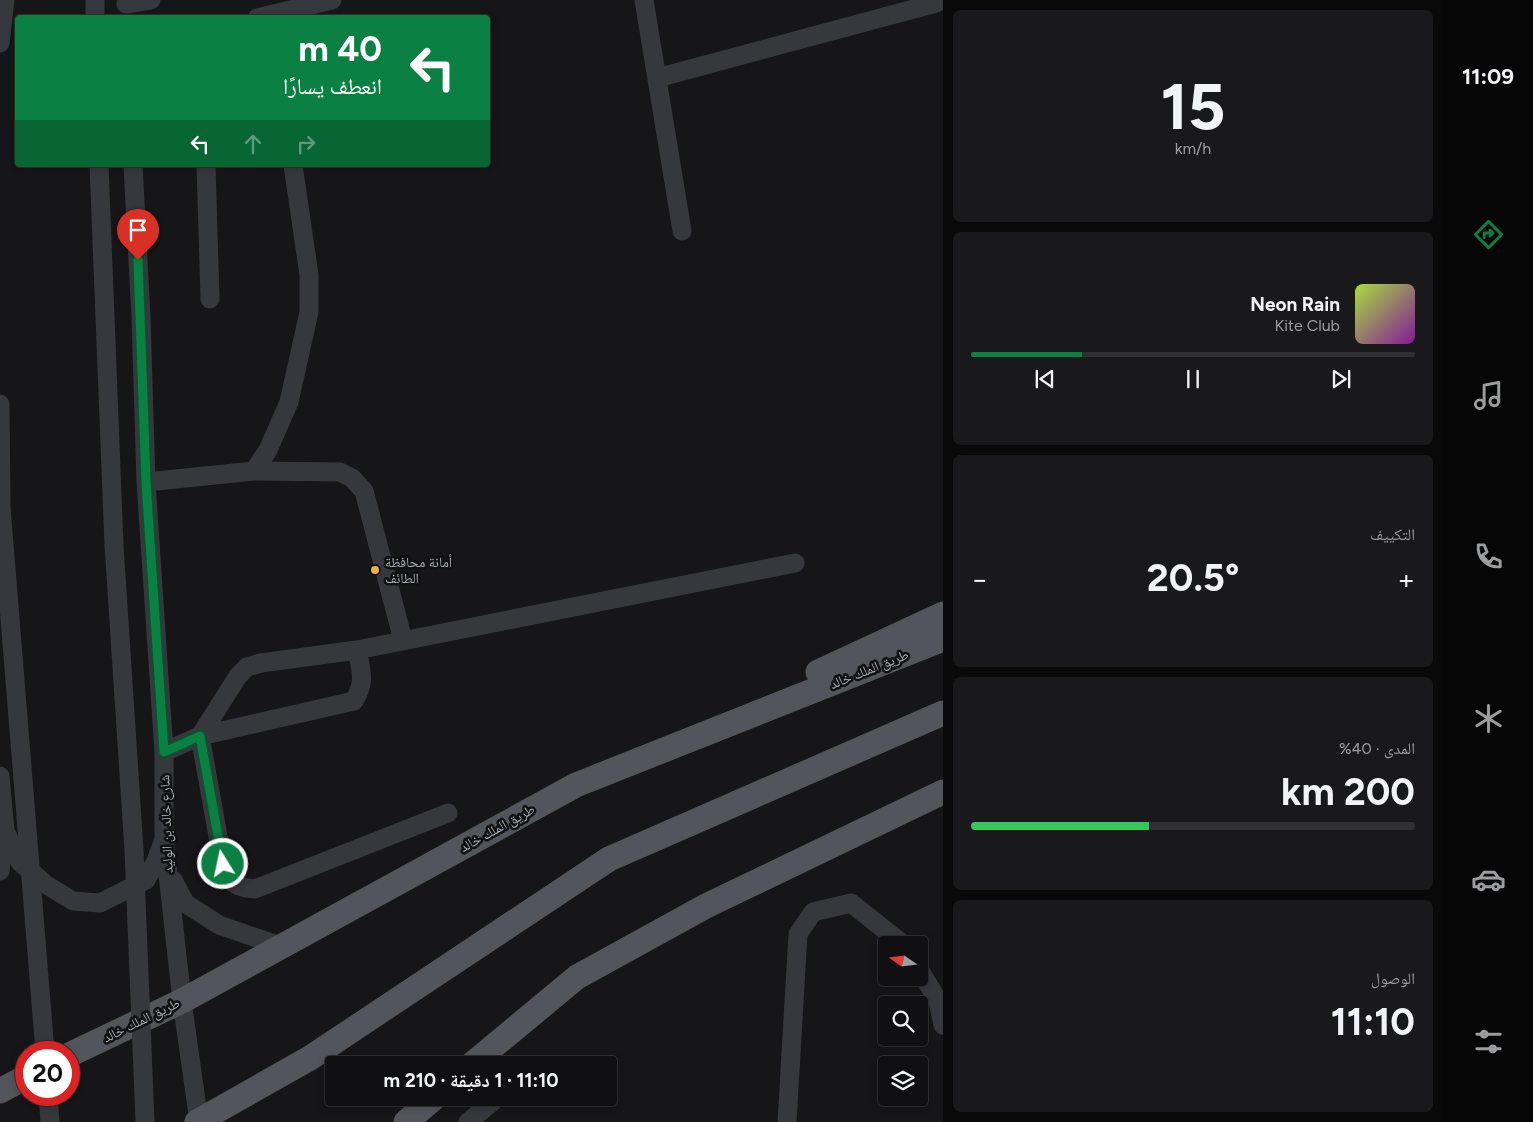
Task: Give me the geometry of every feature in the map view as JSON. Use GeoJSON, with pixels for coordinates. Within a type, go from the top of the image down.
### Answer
{"type":"FeatureCollection","features":[{"type":"Feature","properties":{"kind":"main road"},"geometry":{"type":"LineString","coordinates":[[576,785],[943,614]]}},
{"type":"Feature","properties":{"kind":"main road","name":"طريق الملك خالد"},"geometry":{"type":"LineString","coordinates":[[80,1050],[182,1001],[576,785],[943,639]]}},
{"type":"Feature","properties":{"kind":"main road"},"geometry":{"type":"LineString","coordinates":[[198,1122],[310,1058],[609,859],[943,713]]}},
{"type":"Feature","properties":{"kind":"main road"},"geometry":{"type":"LineString","coordinates":[[482,1056],[577,977],[706,906],[943,792]]}},
{"type":"Feature","properties":{"kind":"main road"},"geometry":{"type":"LineString","coordinates":[[0,1073],[15,1071]]}},
{"type":"Feature","properties":{"kind":"main road"},"geometry":{"type":"LineString","coordinates":[[0,1091],[15,1083]]}},
{"type":"Feature","properties":{"kind":"main road"},"geometry":{"type":"LineString","coordinates":[[406,1122],[425,1106]]}},
{"type":"Feature","properties":{"kind":"street"},"geometry":{"type":"LineString","coordinates":[[0,43],[5,0]]}},
{"type":"Feature","properties":{"kind":"street"},"geometry":{"type":"LineString","coordinates":[[95,0],[96,15]]}},
{"type":"Feature","properties":{"kind":"street"},"geometry":{"type":"LineString","coordinates":[[126,7],[151,0]]}},
{"type":"Feature","properties":{"kind":"street"},"geometry":{"type":"LineString","coordinates":[[269,15],[332,0]]}},
{"type":"Feature","properties":{"kind":"street"},"geometry":{"type":"LineString","coordinates":[[644,0],[682,231]]}},
{"type":"Feature","properties":{"kind":"street"},"geometry":{"type":"LineString","coordinates":[[657,78],[936,4]]}},
{"type":"Feature","properties":{"kind":"street"},"geometry":{"type":"LineString","coordinates":[[99,167],[114,545],[134,850],[146,1122]]}},
{"type":"Feature","properties":{"kind":"street","name":"شارع خالد بن الوليد"},"geometry":{"type":"LineString","coordinates":[[133,167],[141,317],[146,482],[164,752],[164,838],[182,1001],[198,1122]]}},
{"type":"Feature","properties":{"kind":"street"},"geometry":{"type":"LineString","coordinates":[[206,167],[210,299]]}},
{"type":"Feature","properties":{"kind":"street"},"geometry":{"type":"LineString","coordinates":[[254,471],[268,450],[289,402],[310,312],[310,275],[293,167]]}},
{"type":"Feature","properties":{"kind":"street"},"geometry":{"type":"LineString","coordinates":[[0,404],[1,506],[44,1041]]}},
{"type":"Feature","properties":{"kind":"street"},"geometry":{"type":"LineString","coordinates":[[146,482],[254,471],[340,472],[352,478],[364,491],[403,640]]}},
{"type":"Feature","properties":{"kind":"street"},"geometry":{"type":"LineString","coordinates":[[448,813],[255,889],[240,888],[230,882],[223,864],[200,736],[238,676],[247,667],[261,663],[357,650],[795,563]]}},
{"type":"Feature","properties":{"kind":"street"},"geometry":{"type":"LineString","coordinates":[[164,752],[200,736],[354,701],[359,692],[362,679],[357,650]]}},
{"type":"Feature","properties":{"kind":"street"},"geometry":{"type":"LineString","coordinates":[[0,776],[5,831],[0,871]]}},
{"type":"Feature","properties":{"kind":"street"},"geometry":{"type":"LineString","coordinates":[[5,831],[20,862],[45,884],[73,901],[100,903],[146,880],[156,861],[164,838]]}},
{"type":"Feature","properties":{"kind":"street"},"geometry":{"type":"LineString","coordinates":[[164,838],[174,881],[185,903],[219,925],[283,946]]}},
{"type":"Feature","properties":{"kind":"street"},"geometry":{"type":"LineString","coordinates":[[787,1122],[798,934],[813,912],[852,903],[893,936]]}},
{"type":"Feature","properties":{"kind":"street"},"geometry":{"type":"LineString","coordinates":[[928,984],[938,1001],[943,1025]]}},
{"type":"Feature","properties":{"kind":"street"},"geometry":{"type":"LineString","coordinates":[[49,1106],[50,1122]]}},
{"type":"Feature","properties":{"kind":"street"},"geometry":{"type":"LineString","coordinates":[[468,1122],[487,1106]]}},
{"type":"Feature","properties":{"kind":"place","name":"أمانة محافظة الطائف"},"geometry":{"type":"Point","coordinates":[375,570]}},
{"type":"Feature","properties":{"kind":"route"},"geometry":{"type":"LineString","coordinates":[[138,260],[146,482],[164,752],[200,736],[223,864]]}}]}
